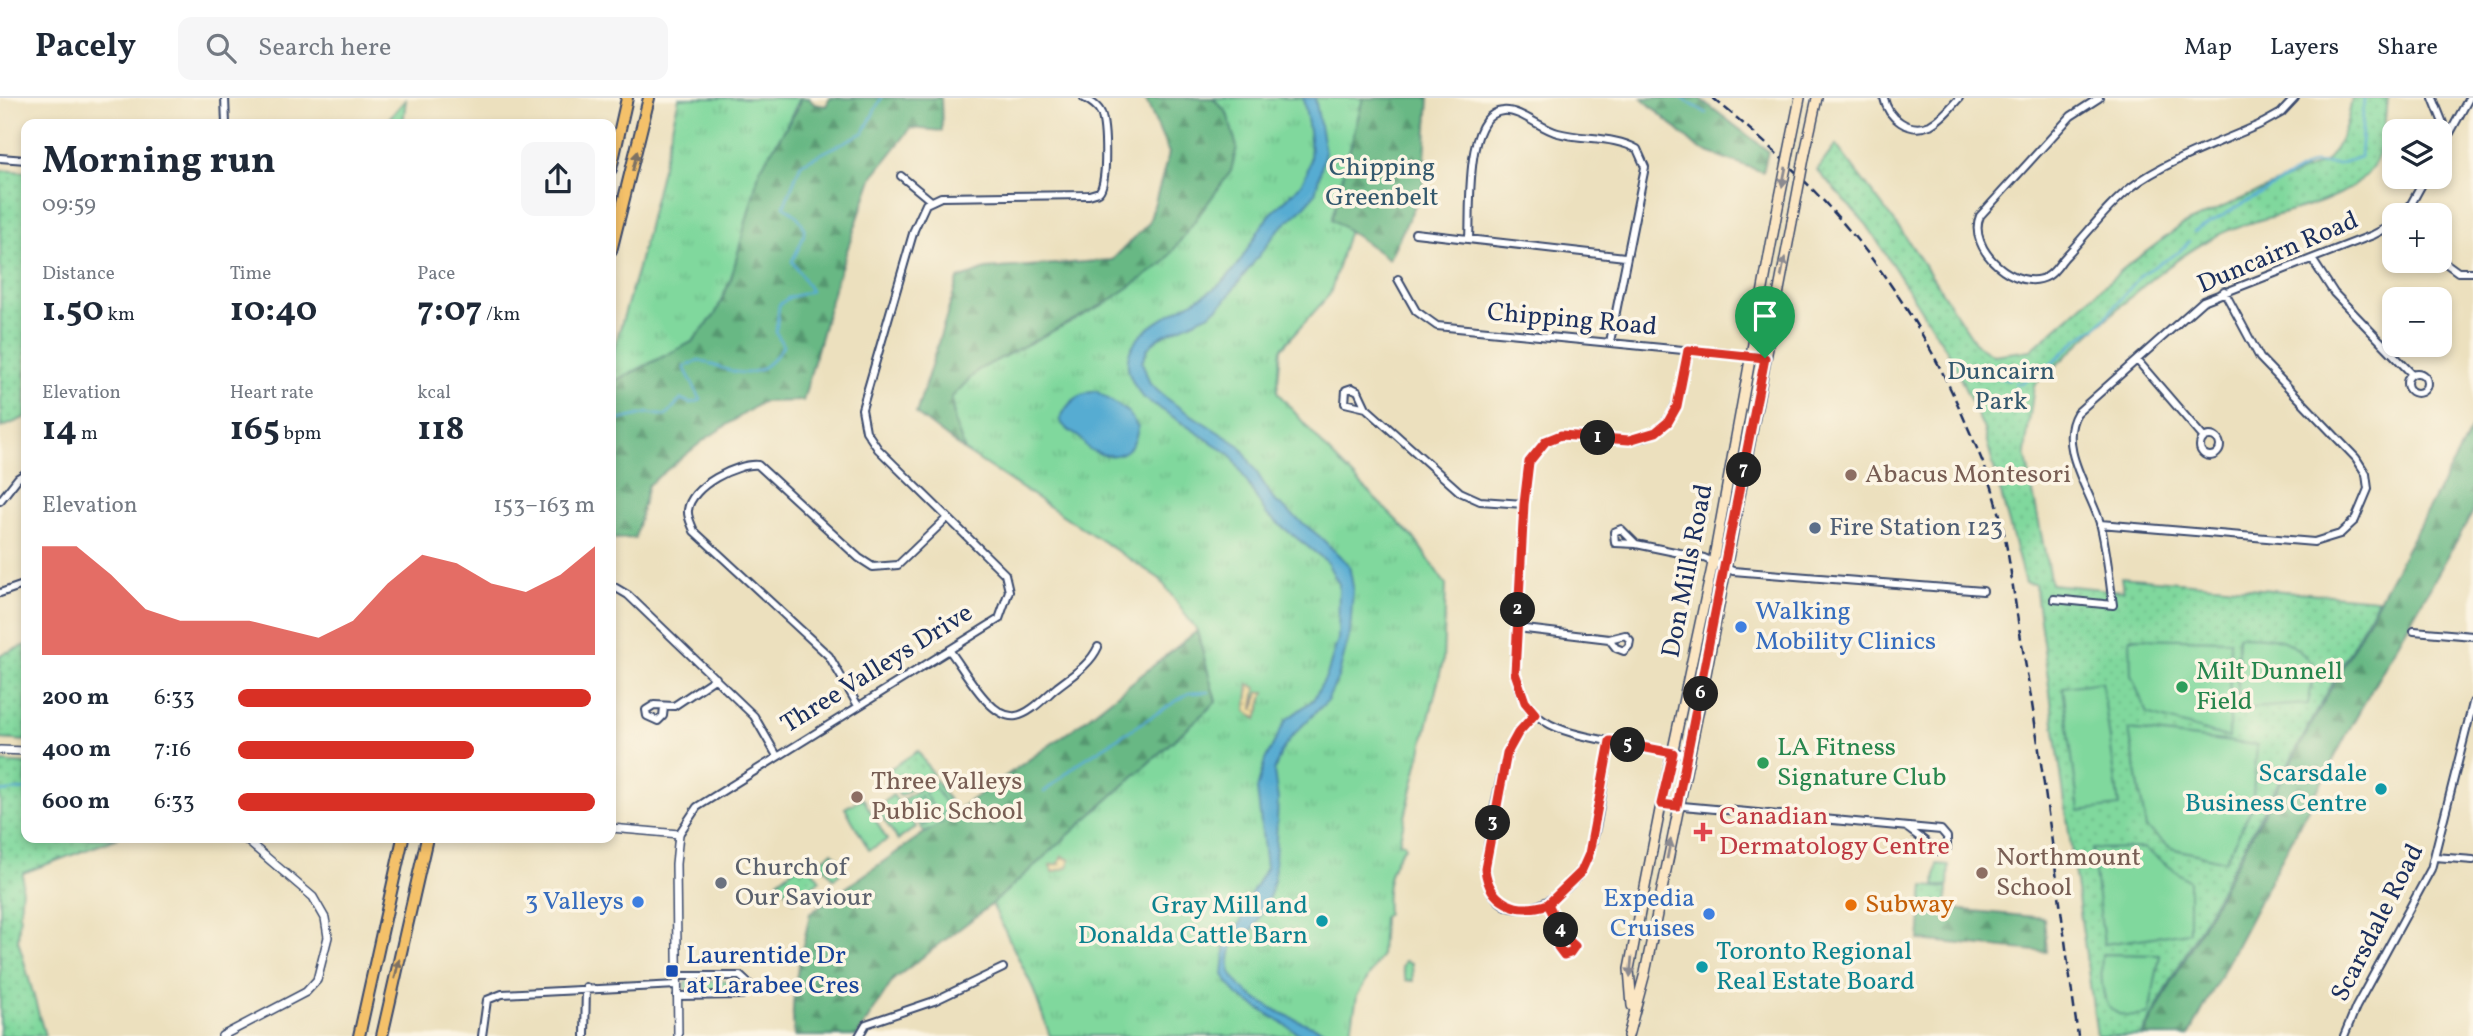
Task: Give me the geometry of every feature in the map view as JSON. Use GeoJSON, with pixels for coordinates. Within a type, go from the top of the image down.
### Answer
{"type":"FeatureCollection","features":[{"type":"Feature","properties":{"kind":"highway"},"geometry":{"type":"LineString","coordinates":[[616,147],[627,98]]}},
{"type":"Feature","properties":{"kind":"highway"},"geometry":{"type":"LineString","coordinates":[[616,231],[649,98]]}},
{"type":"Feature","properties":{"kind":"highway"},"geometry":{"type":"LineString","coordinates":[[359,1036],[402,843]]}},
{"type":"Feature","properties":{"kind":"highway"},"geometry":{"type":"LineString","coordinates":[[382,1036],[426,843]]}},
{"type":"Feature","properties":{"kind":"main road","name":"Don Mills Road"},"geometry":{"type":"LineString","coordinates":[[1632,1011],[1629,969],[1713,563],[1800,98]]}},
{"type":"Feature","properties":{"kind":"main road","name":"Don Mills Road"},"geometry":{"type":"LineString","coordinates":[[1628,1036],[1632,1011],[1645,973],[1704,684],[1817,98]]}},
{"type":"Feature","properties":{"kind":"main road"},"geometry":{"type":"LineString","coordinates":[[1700,624],[1713,627]]}},
{"type":"Feature","properties":{"kind":"main road"},"geometry":{"type":"LineString","coordinates":[[1688,681],[1704,684]]}},
{"type":"Feature","properties":{"kind":"street"},"geometry":{"type":"LineString","coordinates":[[225,98],[226,119]]}},
{"type":"Feature","properties":{"kind":"street"},"geometry":{"type":"LineString","coordinates":[[901,176],[930,200],[941,197],[1089,195],[1098,192],[1105,177],[1103,122],[1100,110],[1084,98]]}},
{"type":"Feature","properties":{"kind":"street"},"geometry":{"type":"LineString","coordinates":[[1884,98],[1889,113],[1900,124],[1920,126],[1929,125],[1945,114],[1959,98]]}},
{"type":"Feature","properties":{"kind":"street"},"geometry":{"type":"LineString","coordinates":[[2099,98],[2071,116],[1980,216],[1976,228],[1978,240],[1985,251],[2013,275],[2028,281],[2049,275],[2132,187],[2150,175],[2263,123],[2281,113],[2295,98]]}},
{"type":"Feature","properties":{"kind":"street"},"geometry":{"type":"LineString","coordinates":[[2433,98],[2441,119]]}},
{"type":"Feature","properties":{"kind":"street"},"geometry":{"type":"LineString","coordinates":[[2452,128],[2469,98]]}},
{"type":"Feature","properties":{"kind":"street"},"geometry":{"type":"LineString","coordinates":[[1469,238],[1476,136],[1486,120],[1506,111],[1552,131],[1623,143],[1641,152],[1644,172],[1610,342]]}},
{"type":"Feature","properties":{"kind":"street"},"geometry":{"type":"LineString","coordinates":[[0,158],[21,160]]}},
{"type":"Feature","properties":{"kind":"street","name":"Three Valleys Drive"},"geometry":{"type":"LineString","coordinates":[[679,834],[697,807],[858,704],[999,619],[1009,591],[1004,574],[878,449],[866,431],[863,409],[914,230],[930,200]]}},
{"type":"Feature","properties":{"kind":"street","name":"Duncairn Road"},"geometry":{"type":"LineString","coordinates":[[2054,599],[2113,605],[2100,523],[2074,453],[2070,429],[2077,413],[2203,301],[2382,229]]}},
{"type":"Feature","properties":{"kind":"street"},"geometry":{"type":"LineString","coordinates":[[1415,233],[1625,257]]}},
{"type":"Feature","properties":{"kind":"street"},"geometry":{"type":"LineString","coordinates":[[2312,259],[2334,293],[2412,374]]}},
{"type":"Feature","properties":{"kind":"street"},"geometry":{"type":"LineString","coordinates":[[2452,268],[2458,272],[2473,272]]}},
{"type":"Feature","properties":{"kind":"street","name":"Chipping Road"},"geometry":{"type":"LineString","coordinates":[[1398,279],[1416,311],[1437,326],[1765,358]]}},
{"type":"Feature","properties":{"kind":"street"},"geometry":{"type":"LineString","coordinates":[[2100,523],[2314,542],[2340,534],[2360,512],[2368,489],[2363,468],[2260,358],[2224,291]]}},
{"type":"Feature","properties":{"kind":"street"},"geometry":{"type":"LineString","coordinates":[[1688,350],[1677,406],[1663,427],[1640,440],[1570,435],[1546,441],[1529,462],[1517,628],[1517,684],[1535,714],[1558,729],[1689,754]]}},
{"type":"Feature","properties":{"kind":"street"},"geometry":{"type":"LineString","coordinates":[[2137,360],[2204,438]]}},
{"type":"Feature","properties":{"kind":"street"},"geometry":{"type":"LineString","coordinates":[[1366,408],[1460,492],[1480,501],[1524,504]]}},
{"type":"Feature","properties":{"kind":"street"},"geometry":{"type":"LineString","coordinates":[[858,704],[829,656],[694,531],[687,512],[690,503],[701,488],[734,470],[750,464],[758,465],[859,558],[881,568],[898,565],[946,519]]}},
{"type":"Feature","properties":{"kind":"street"},"geometry":{"type":"LineString","coordinates":[[0,501],[21,476]]}},
{"type":"Feature","properties":{"kind":"street"},"geometry":{"type":"LineString","coordinates":[[1636,544],[1725,568],[1983,591]]}},
{"type":"Feature","properties":{"kind":"street"},"geometry":{"type":"LineString","coordinates":[[0,593],[21,586]]}},
{"type":"Feature","properties":{"kind":"street"},"geometry":{"type":"LineString","coordinates":[[616,588],[628,595],[754,716],[777,756]]}},
{"type":"Feature","properties":{"kind":"street"},"geometry":{"type":"LineString","coordinates":[[1517,628],[1609,639]]}},
{"type":"Feature","properties":{"kind":"street"},"geometry":{"type":"LineString","coordinates":[[2414,631],[2473,636]]}},
{"type":"Feature","properties":{"kind":"street"},"geometry":{"type":"LineString","coordinates":[[949,650],[990,706],[1000,714],[1016,716],[1032,708],[1089,661],[1098,647]]}},
{"type":"Feature","properties":{"kind":"street"},"geometry":{"type":"LineString","coordinates":[[664,707],[674,706],[716,678]]}},
{"type":"Feature","properties":{"kind":"street","name":"Scarsdale Road"},"geometry":{"type":"LineString","coordinates":[[2344,1036],[2356,1006],[2417,898],[2435,858],[2473,703]]}},
{"type":"Feature","properties":{"kind":"street"},"geometry":{"type":"LineString","coordinates":[[1535,714],[1518,733],[1507,753],[1485,869],[1490,888],[1502,903],[1531,909],[1548,904],[1581,872],[1589,854],[1610,741]]}},
{"type":"Feature","properties":{"kind":"street"},"geometry":{"type":"LineString","coordinates":[[0,750],[21,751]]}},
{"type":"Feature","properties":{"kind":"street"},"geometry":{"type":"LineString","coordinates":[[1661,804],[1941,830],[1947,837],[1947,848],[1938,851],[1906,827]]}},
{"type":"Feature","properties":{"kind":"street"},"geometry":{"type":"LineString","coordinates":[[616,828],[679,834],[676,864],[678,1036]]}},
{"type":"Feature","properties":{"kind":"street"},"geometry":{"type":"LineString","coordinates":[[222,1036],[306,992],[317,980],[328,937],[321,908],[313,897],[250,843]]}},
{"type":"Feature","properties":{"kind":"street"},"geometry":{"type":"LineString","coordinates":[[2435,858],[2473,860]]}},
{"type":"Feature","properties":{"kind":"street"},"geometry":{"type":"LineString","coordinates":[[1548,904],[1564,936]]}},
{"type":"Feature","properties":{"kind":"street"},"geometry":{"type":"LineString","coordinates":[[859,1036],[866,1024],[934,1001],[1003,968]]}},
{"type":"Feature","properties":{"kind":"street"},"geometry":{"type":"LineString","coordinates":[[677,976],[740,976],[750,985],[742,995],[677,996]]}},
{"type":"Feature","properties":{"kind":"street"},"geometry":{"type":"LineString","coordinates":[[482,1036],[487,1000],[502,994],[586,987],[677,985]]}},
{"type":"Feature","properties":{"kind":"street"},"geometry":{"type":"LineString","coordinates":[[585,1036],[586,987]]}},
{"type":"Feature","properties":{"kind":"green space"},"geometry":{"type":"Polygon","coordinates":[[[679,98],[800,98],[781,137],[742,239],[731,279],[715,315],[692,342],[616,380],[616,342],[638,268],[679,98]]]}},
{"type":"Feature","properties":{"kind":"green space"},"geometry":{"type":"Polygon","coordinates":[[[800,98],[809,98],[814,104],[826,106],[830,98],[941,98],[942,131],[911,128],[873,176],[836,282],[803,401],[762,402],[704,440],[648,485],[635,538],[616,539],[616,380],[692,342],[715,315],[731,279],[760,169],[798,108],[800,98]]]}},
{"type":"Feature","properties":{"kind":"green space"},"geometry":{"type":"Polygon","coordinates":[[[1145,98],[1213,98],[1227,113],[1237,147],[1231,171],[1164,263],[1108,302],[978,370],[951,398],[955,423],[965,451],[916,414],[958,279],[986,269],[1112,260],[1149,223],[1169,153],[1145,98]]]}},
{"type":"Feature","properties":{"kind":"green space"},"geometry":{"type":"Polygon","coordinates":[[[1213,98],[1363,98],[1332,219],[1349,229],[1330,294],[1281,349],[1277,392],[1328,451],[1414,538],[1446,585],[1443,661],[1399,842],[1404,843],[1405,847],[1395,861],[1389,877],[1381,956],[1357,996],[1350,1036],[1050,1036],[1032,986],[992,904],[1216,702],[1197,631],[1160,579],[965,451],[955,423],[951,398],[978,370],[1108,302],[1134,281],[1231,171],[1227,113],[1213,98]]]}},
{"type":"Feature","properties":{"kind":"green space","name":"Chipping Greenbelt"},"geometry":{"type":"Polygon","coordinates":[[[1363,98],[1429,98],[1423,189],[1389,259],[1332,219],[1363,98]]]}},
{"type":"Feature","properties":{"kind":"green space"},"geometry":{"type":"Polygon","coordinates":[[[1642,98],[1699,98],[1768,151],[1763,172],[1699,149],[1642,98]]]}},
{"type":"Feature","properties":{"kind":"green space","name":"Duncairn Park"},"geometry":{"type":"Polygon","coordinates":[[[2352,98],[2387,98],[2377,158],[2367,174],[2353,186],[2316,204],[2234,228],[2192,250],[2145,285],[2034,385],[2025,452],[2051,584],[2123,591],[2121,577],[2378,599],[2141,1036],[2097,1036],[2035,584],[2025,583],[1983,427],[1948,352],[1867,225],[1817,170],[1836,145],[1903,233],[1977,345],[1993,355],[2031,350],[2123,269],[2182,225],[2325,162],[2336,147],[2352,98]]]}},
{"type":"Feature","properties":{"kind":"green space"},"geometry":{"type":"Polygon","coordinates":[[[406,99],[404,119],[388,119],[406,99]]]}},
{"type":"Feature","properties":{"kind":"green space"},"geometry":{"type":"Polygon","coordinates":[[[0,170],[21,172],[21,419],[1,428],[0,170]]]}},
{"type":"Feature","properties":{"kind":"green space"},"geometry":{"type":"Polygon","coordinates":[[[2473,426],[2473,512],[2351,726],[2189,1036],[2143,1036],[2473,426]]]}},
{"type":"Feature","properties":{"kind":"green space"},"geometry":{"type":"Polygon","coordinates":[[[1197,631],[1216,702],[992,904],[894,979],[857,1036],[795,1036],[794,990],[810,913],[1077,726],[1197,631]]]}},
{"type":"Feature","properties":{"kind":"green space"},"geometry":{"type":"Polygon","coordinates":[[[2238,636],[2282,640],[2306,657],[2315,668],[2308,704],[2238,709],[2238,636]]]}},
{"type":"Feature","properties":{"kind":"green space","name":"Milt Dunnell Field"},"geometry":{"type":"Polygon","coordinates":[[[2130,638],[2230,640],[2229,738],[2147,714],[2131,674],[2130,638]]]}},
{"type":"Feature","properties":{"kind":"green space"},"geometry":{"type":"Polygon","coordinates":[[[21,647],[21,741],[0,739],[0,655],[21,647]]]}},
{"type":"Feature","properties":{"kind":"green space"},"geometry":{"type":"Polygon","coordinates":[[[2102,682],[2119,806],[2079,811],[2063,687],[2102,682]]]}},
{"type":"Feature","properties":{"kind":"green space"},"geometry":{"type":"Polygon","coordinates":[[[2129,730],[2257,745],[2252,807],[2225,861],[2171,848],[2146,828],[2129,730]]]}},
{"type":"Feature","properties":{"kind":"green space"},"geometry":{"type":"Polygon","coordinates":[[[918,751],[933,775],[900,796],[885,772],[918,751]]]}},
{"type":"Feature","properties":{"kind":"green space"},"geometry":{"type":"Polygon","coordinates":[[[0,762],[21,764],[21,843],[104,843],[23,873],[18,940],[45,1036],[0,1036],[0,762]]]}},
{"type":"Feature","properties":{"kind":"green space"},"geometry":{"type":"Polygon","coordinates":[[[935,779],[957,813],[925,833],[903,800],[935,779]]]}},
{"type":"Feature","properties":{"kind":"green space"},"geometry":{"type":"Polygon","coordinates":[[[934,786],[949,809],[939,816],[924,793],[934,786]]]}},
{"type":"Feature","properties":{"kind":"green space"},"geometry":{"type":"Polygon","coordinates":[[[893,795],[916,827],[898,840],[876,808],[893,795]]]}},
{"type":"Feature","properties":{"kind":"green space"},"geometry":{"type":"Polygon","coordinates":[[[920,796],[935,819],[924,826],[909,803],[920,796]]]}},
{"type":"Feature","properties":{"kind":"green space"},"geometry":{"type":"Polygon","coordinates":[[[863,798],[887,840],[869,850],[845,808],[863,798]]]}},
{"type":"Feature","properties":{"kind":"green space"},"geometry":{"type":"Polygon","coordinates":[[[2144,848],[2189,881],[2189,932],[2104,944],[2092,849],[2144,848]]]}},
{"type":"Feature","properties":{"kind":"green space"},"geometry":{"type":"Polygon","coordinates":[[[832,852],[846,868],[834,879],[820,862],[832,852]]]}},
{"type":"Feature","properties":{"kind":"green space"},"geometry":{"type":"Polygon","coordinates":[[[805,860],[820,880],[794,901],[778,881],[805,860]]]}},
{"type":"Feature","properties":{"kind":"green space"},"geometry":{"type":"Polygon","coordinates":[[[1937,864],[1949,865],[1948,886],[1935,886],[1937,864]]]}},
{"type":"Feature","properties":{"kind":"green space"},"geometry":{"type":"Polygon","coordinates":[[[1924,886],[1947,888],[1946,908],[1922,906],[1924,886]]]}},
{"type":"Feature","properties":{"kind":"green space"},"geometry":{"type":"Polygon","coordinates":[[[1922,906],[2044,918],[2047,952],[1919,940],[1922,906]]]}},
{"type":"Feature","properties":{"kind":"green space"},"geometry":{"type":"Polygon","coordinates":[[[2102,954],[2160,955],[2149,1014],[2121,1015],[2113,1010],[2103,992],[2102,954]]]}},
{"type":"Feature","properties":{"kind":"green space"},"geometry":{"type":"Polygon","coordinates":[[[1405,961],[1412,963],[1413,981],[1406,980],[1402,967],[1405,961]]]}},
{"type":"Feature","properties":{"kind":"green space"},"geometry":{"type":"Polygon","coordinates":[[[687,981],[741,981],[745,988],[687,992],[684,985],[687,981]]]}},
{"type":"Feature","properties":{"kind":"sand"},"geometry":{"type":"Polygon","coordinates":[[[1249,684],[1256,688],[1253,710],[1259,692],[1265,692],[1257,719],[1246,711],[1249,684]]]}},
{"type":"Feature","properties":{"kind":"sand"},"geometry":{"type":"Polygon","coordinates":[[[1062,856],[1070,860],[1068,867],[1053,872],[1050,865],[1059,864],[1062,856]]]}},
{"type":"Feature","properties":{"kind":"water"},"geometry":{"type":"Polygon","coordinates":[[[1303,98],[1315,98],[1325,152],[1315,194],[1278,230],[1223,303],[1210,314],[1159,337],[1148,348],[1142,362],[1150,384],[1168,400],[1240,446],[1274,500],[1319,536],[1349,565],[1353,587],[1350,633],[1338,678],[1327,701],[1293,735],[1281,752],[1274,772],[1278,800],[1274,880],[1269,898],[1254,928],[1233,945],[1230,962],[1231,972],[1249,994],[1296,1020],[1339,1036],[1303,1036],[1237,995],[1223,975],[1226,942],[1240,924],[1251,894],[1266,868],[1257,789],[1265,760],[1286,720],[1313,700],[1327,675],[1338,639],[1339,584],[1326,561],[1266,514],[1231,455],[1144,398],[1130,376],[1128,358],[1135,342],[1148,329],[1204,295],[1227,277],[1269,216],[1300,185],[1307,172],[1310,155],[1310,135],[1303,98]]]}},
{"type":"Feature","properties":{"kind":"water"},"geometry":{"type":"Polygon","coordinates":[[[1096,391],[1128,412],[1138,427],[1133,444],[1122,453],[1108,455],[1089,449],[1080,438],[1066,429],[1060,420],[1074,400],[1096,391]]]}},
{"type":"Feature","properties":{"kind":"waterway"},"geometry":{"type":"LineString","coordinates":[[616,421],[648,413],[666,416],[681,399],[690,403],[701,400],[684,367],[699,360],[746,373],[765,367],[774,358],[783,346],[776,332],[779,305],[788,298],[811,291],[792,261],[801,244],[803,225],[784,206],[801,164],[864,132],[881,98]]}},
{"type":"Feature","properties":{"kind":"waterway"},"geometry":{"type":"LineString","coordinates":[[1681,98],[1706,113]]}},
{"type":"Feature","properties":{"kind":"waterway"},"geometry":{"type":"LineString","coordinates":[[2194,232],[2313,163],[2338,164],[2360,157],[2364,98]]}},
{"type":"Feature","properties":{"kind":"waterway"},"geometry":{"type":"LineString","coordinates":[[2015,383],[2021,384],[2037,370],[2049,366],[2079,338],[2099,325],[2142,274],[2179,252],[2190,241]]}},
{"type":"Feature","properties":{"kind":"waterway"},"geometry":{"type":"LineString","coordinates":[[1982,373],[2009,380]]}},
{"type":"Feature","properties":{"kind":"waterway"},"geometry":{"type":"LineString","coordinates":[[1044,792],[1080,762],[1189,693],[1209,692]]}},
{"type":"Feature","properties":{"kind":"waterway"},"geometry":{"type":"LineString","coordinates":[[0,792],[21,790]]}},
{"type":"Feature","properties":{"kind":"railway"},"geometry":{"type":"LineString","coordinates":[[1713,98],[1791,167],[1857,240],[1887,279],[1939,366],[1987,472],[2008,554],[2044,784],[2078,1036]]}},
{"type":"Feature","properties":{"kind":"place","name":"Abacus Montesori"},"geometry":{"type":"Point","coordinates":[1851,475]}},
{"type":"Feature","properties":{"kind":"place","name":"Fire Station 123"},"geometry":{"type":"Point","coordinates":[1815,528]}},
{"type":"Feature","properties":{"kind":"place","name":"Walking Mobility Clinics"},"geometry":{"type":"Point","coordinates":[1741,627]}},
{"type":"Feature","properties":{"kind":"place","name":"Milt Dunnell Field"},"geometry":{"type":"Point","coordinates":[2182,687]}},
{"type":"Feature","properties":{"kind":"place","name":"LA Fitness Signature Club"},"geometry":{"type":"Point","coordinates":[1763,763]}},
{"type":"Feature","properties":{"kind":"place","name":"Scarsdale Business Centre"},"geometry":{"type":"Point","coordinates":[2381,789]}},
{"type":"Feature","properties":{"kind":"place","name":"Three Valleys Public School"},"geometry":{"type":"Point","coordinates":[857,797]}},
{"type":"Feature","properties":{"kind":"place","name":"Canadian Dermatology Centre"},"geometry":{"type":"Point","coordinates":[1703,832]}},
{"type":"Feature","properties":{"kind":"place","name":"Northmount School"},"geometry":{"type":"Point","coordinates":[1982,873]}},
{"type":"Feature","properties":{"kind":"place","name":"Church of Our Saviour"},"geometry":{"type":"Point","coordinates":[721,883]}},
{"type":"Feature","properties":{"kind":"place","name":"3 Valleys"},"geometry":{"type":"Point","coordinates":[638,902]}},
{"type":"Feature","properties":{"kind":"place","name":"Subway"},"geometry":{"type":"Point","coordinates":[1851,905]}},
{"type":"Feature","properties":{"kind":"place","name":"Expedia Cruises"},"geometry":{"type":"Point","coordinates":[1709,914]}},
{"type":"Feature","properties":{"kind":"place","name":"Gray Mill and Donalda Cattle Barn"},"geometry":{"type":"Point","coordinates":[1322,921]}},
{"type":"Feature","properties":{"kind":"place","name":"Toronto Regional Real Estate Board"},"geometry":{"type":"Point","coordinates":[1702,967]}},
{"type":"Feature","properties":{"kind":"place","name":"Laurentide Dr at Larabee Cres"},"geometry":{"type":"Point","coordinates":[672,971]}},
{"type":"Feature","properties":{"kind":"route"},"geometry":{"type":"LineString","coordinates":[[1765,358],[1688,350],[1677,406],[1668,422],[1656,432],[1640,440],[1561,435],[1540,446],[1529,462],[1524,504],[1515,673],[1525,702],[1535,714],[1518,733],[1507,753],[1485,869],[1490,888],[1502,903],[1531,909],[1548,904],[1556,917],[1564,936],[1558,947],[1559,952],[1564,955],[1570,953],[1575,946],[1564,936],[1548,904],[1581,872],[1589,854],[1610,741],[1673,753],[1661,804],[1677,806],[1704,684],[1765,358]]}}]}
